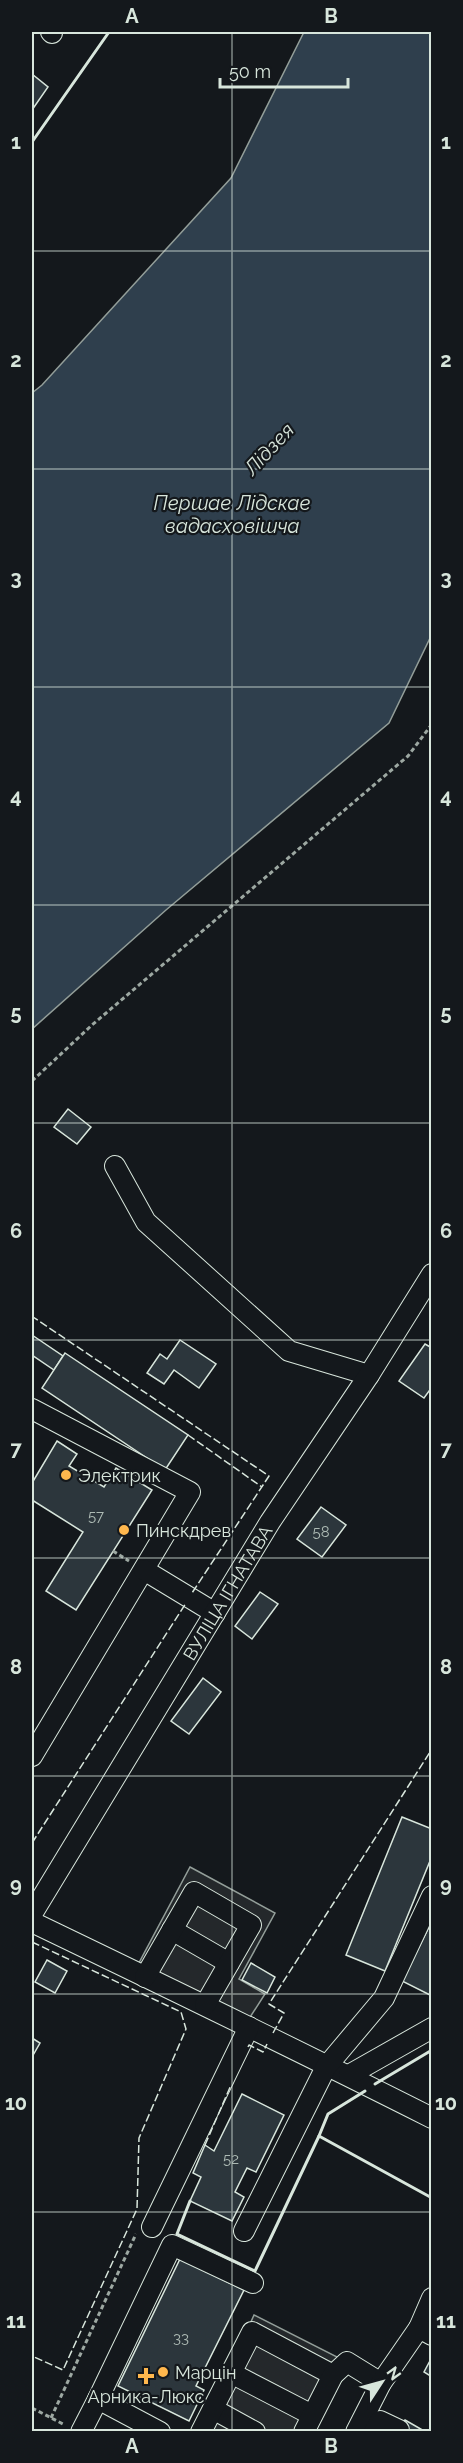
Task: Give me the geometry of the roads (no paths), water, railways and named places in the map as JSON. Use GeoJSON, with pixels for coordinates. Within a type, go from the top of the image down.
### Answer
{"type":"FeatureCollection","features":[{"type":"Feature","properties":{"kind":"street"},"geometry":{"type":"LineString","coordinates":[[115,1166],[146,1222],[289,1351],[369,1375]]}},
{"type":"Feature","properties":{"kind":"street","name":"ВУЛІЦА ІГНАТАВА"},"geometry":{"type":"LineString","coordinates":[[32,1914],[270,1522],[369,1375],[432,1274]]}},
{"type":"Feature","properties":{"kind":"street"},"geometry":{"type":"LineString","coordinates":[[32,1756],[190,1492],[34,1415]]}},
{"type":"Feature","properties":{"kind":"street"},"geometry":{"type":"LineString","coordinates":[[144,1570],[215,1613]]}},
{"type":"Feature","properties":{"kind":"street"},"geometry":{"type":"LineString","coordinates":[[146,1977],[194,1892],[251,1925],[205,2005]]}},
{"type":"Feature","properties":{"kind":"street"},"geometry":{"type":"LineString","coordinates":[[244,2231],[326,2067],[384,1998],[432,1896]]}},
{"type":"Feature","properties":{"kind":"street"},"geometry":{"type":"LineString","coordinates":[[32,1922],[205,2005],[326,2067],[349,2075],[430,2114]]}},
{"type":"Feature","properties":{"kind":"street"},"geometry":{"type":"LineString","coordinates":[[172,1930],[229,1963]]}},
{"type":"Feature","properties":{"kind":"street"},"geometry":{"type":"LineString","coordinates":[[146,2226],[249,2027]]}},
{"type":"Feature","properties":{"kind":"street"},"geometry":{"type":"LineString","coordinates":[[349,2075],[432,2028]]}},
{"type":"Feature","properties":{"kind":"street"},"geometry":{"type":"LineString","coordinates":[[75,2429],[98,2399],[172,2245],[253,2283]]}},
{"type":"Feature","properties":{"kind":"street"},"geometry":{"type":"LineString","coordinates":[[356,2432],[381,2383],[425,2331],[432,2298]]}},
{"type":"Feature","properties":{"kind":"street"},"geometry":{"type":"LineString","coordinates":[[201,2432],[252,2332],[381,2383]]}},
{"type":"Feature","properties":{"kind":"street"},"geometry":{"type":"LineString","coordinates":[[231,2373],[308,2423],[340,2368]]}},
{"type":"Feature","properties":{"kind":"street"},"geometry":{"type":"LineString","coordinates":[[98,2399],[160,2432]]}},
{"type":"Feature","properties":{"kind":"street"},"geometry":{"type":"LineString","coordinates":[[213,2409],[255,2432]]}},
{"type":"Feature","properties":{"kind":"street"},"geometry":{"type":"LineString","coordinates":[[374,2432],[380,2421],[399,2430]]}},
{"type":"Feature","properties":{"kind":"water","name":"Першае Лідскае вадасховішча"},"geometry":{"type":"Polygon","coordinates":[[[304,32],[431,32],[431,636],[389,723],[166,910],[32,1029],[32,393],[42,385],[231,178],[304,32]]]}},
{"type":"Feature","properties":{"kind":"place","name":"Электрик"},"geometry":{"type":"Point","coordinates":[66,1475]}},
{"type":"Feature","properties":{"kind":"place","name":"Пинскдрев"},"geometry":{"type":"Point","coordinates":[124,1530]}},
{"type":"Feature","properties":{"kind":"place","name":"Марцін"},"geometry":{"type":"Point","coordinates":[163,2372]}},
{"type":"Feature","properties":{"kind":"place","name":"Арника-Люкс"},"geometry":{"type":"Point","coordinates":[146,2376]}},
{"type":"Feature","properties":{"kind":"water label","name":"Лідзея"},"geometry":{"type":"Point","coordinates":[269,449]}}]}
